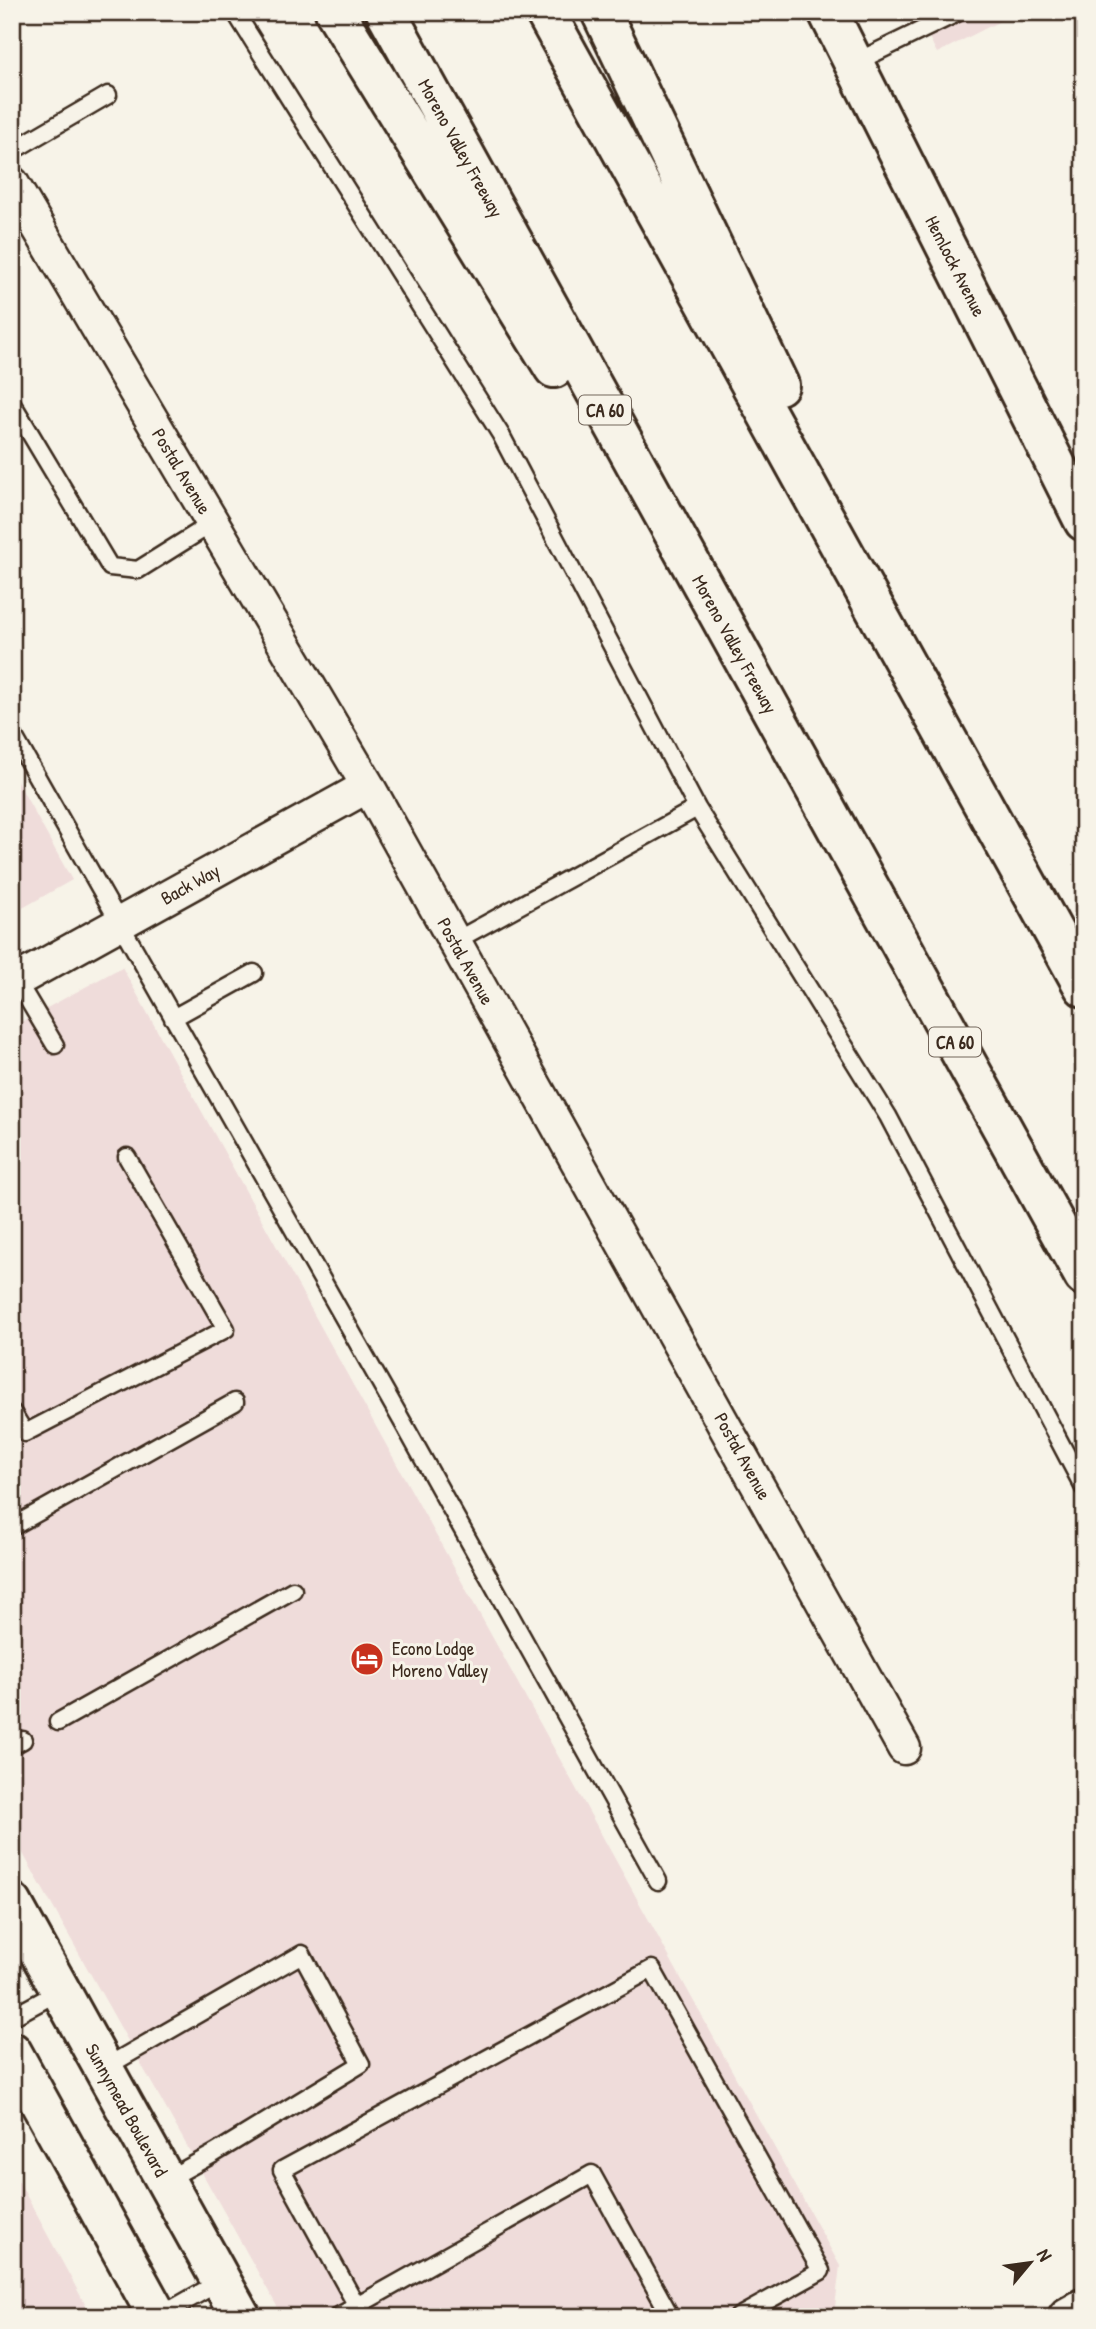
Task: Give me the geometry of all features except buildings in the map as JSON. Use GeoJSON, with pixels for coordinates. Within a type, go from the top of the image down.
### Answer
{"type":"FeatureCollection","features":[{"type":"Feature","properties":{"kind":"main road"},"geometry":{"type":"LineString","coordinates":[[335,12],[825,808]]}},
{"type":"Feature","properties":{"kind":"main road","name":"Moreno Valley Freeway"},"geometry":{"type":"LineString","coordinates":[[386,12],[1084,1276]]}},
{"type":"Feature","properties":{"kind":"main road"},"geometry":{"type":"LineString","coordinates":[[545,12],[1084,987]]}},
{"type":"Feature","properties":{"kind":"main road"},"geometry":{"type":"LineString","coordinates":[[601,12],[948,741]]}},
{"type":"Feature","properties":{"kind":"main road","name":"Hemlock Avenue"},"geometry":{"type":"LineString","coordinates":[[828,12],[1084,521]]}},
{"type":"Feature","properties":{"kind":"main road","name":"Sunnymead Boulevard"},"geometry":{"type":"LineString","coordinates":[[12,1903],[241,2317]]}},
{"type":"Feature","properties":{"kind":"main road"},"geometry":{"type":"LineString","coordinates":[[12,2052],[158,2317]]}},
{"type":"Feature","properties":{"kind":"main road"},"geometry":{"type":"LineString","coordinates":[[1068,2317],[1084,2308]]}},
{"type":"Feature","properties":{"kind":"street","name":"Postal Avenue"},"geometry":{"type":"LineString","coordinates":[[12,183],[368,786],[904,1748]]}},
{"type":"Feature","properties":{"kind":"street","name":"Back Way"},"geometry":{"type":"LineString","coordinates":[[14,982],[368,786]]}},
{"type":"Feature","properties":{"kind":"lane"},"geometry":{"type":"LineString","coordinates":[[235,12],[501,435],[697,808],[888,1116],[1084,1488]]}},
{"type":"Feature","properties":{"kind":"lane"},"geometry":{"type":"LineString","coordinates":[[854,63],[959,12]]}},
{"type":"Feature","properties":{"kind":"lane"},"geometry":{"type":"LineString","coordinates":[[12,151],[108,95]]}},
{"type":"Feature","properties":{"kind":"lane"},"geometry":{"type":"LineString","coordinates":[[12,403],[110,567],[138,570],[213,523]]}},
{"type":"Feature","properties":{"kind":"lane"},"geometry":{"type":"LineString","coordinates":[[12,733],[406,1428],[658,1881]]}},
{"type":"Feature","properties":{"kind":"lane"},"geometry":{"type":"LineString","coordinates":[[455,941],[697,808]]}},
{"type":"Feature","properties":{"kind":"lane"},"geometry":{"type":"LineString","coordinates":[[173,1018],[254,973]]}},
{"type":"Feature","properties":{"kind":"lane"},"geometry":{"type":"LineString","coordinates":[[14,982],[55,1045]]}},
{"type":"Feature","properties":{"kind":"lane"},"geometry":{"type":"LineString","coordinates":[[12,1412],[18,1436],[226,1329],[127,1157]]}},
{"type":"Feature","properties":{"kind":"lane"},"geometry":{"type":"LineString","coordinates":[[12,1527],[235,1402]]}},
{"type":"Feature","properties":{"kind":"lane"},"geometry":{"type":"LineString","coordinates":[[58,1722],[293,1590]]}},
{"type":"Feature","properties":{"kind":"lane"},"geometry":{"type":"LineString","coordinates":[[104,2068],[302,1954],[361,2064],[166,2180]]}},
{"type":"Feature","properties":{"kind":"lane"},"geometry":{"type":"LineString","coordinates":[[360,2311],[282,2170],[652,1969],[821,2271],[738,2317]]}},
{"type":"Feature","properties":{"kind":"lane"},"geometry":{"type":"LineString","coordinates":[[12,2017],[60,1991]]}},
{"type":"Feature","properties":{"kind":"lane"},"geometry":{"type":"LineString","coordinates":[[337,2317],[360,2311],[592,2174],[671,2317]]}},
{"type":"Feature","properties":{"kind":"lane"},"geometry":{"type":"LineString","coordinates":[[158,2317],[221,2281]]}},
{"type":"Feature","properties":{"kind":"shaded area"},"geometry":{"type":"Polygon","coordinates":[[[916,12],[1018,12],[937,53],[916,12]]]}},
{"type":"Feature","properties":{"kind":"shaded area"},"geometry":{"type":"Polygon","coordinates":[[[12,772],[72,880],[12,914],[12,772]]]}},
{"type":"Feature","properties":{"kind":"shaded area"},"geometry":{"type":"Polygon","coordinates":[[[122,967],[840,2266],[835,2307],[820,2317],[283,2317],[12,1834],[12,1027],[122,967]]]}},
{"type":"Feature","properties":{"kind":"shaded area"},"geometry":{"type":"Polygon","coordinates":[[[12,2169],[92,2317],[12,2317],[12,2169]]]}},
{"type":"Feature","properties":{"kind":"place","name":"Econo Lodge Moreno Valley"},"geometry":{"type":"Point","coordinates":[367,1659]}}]}
